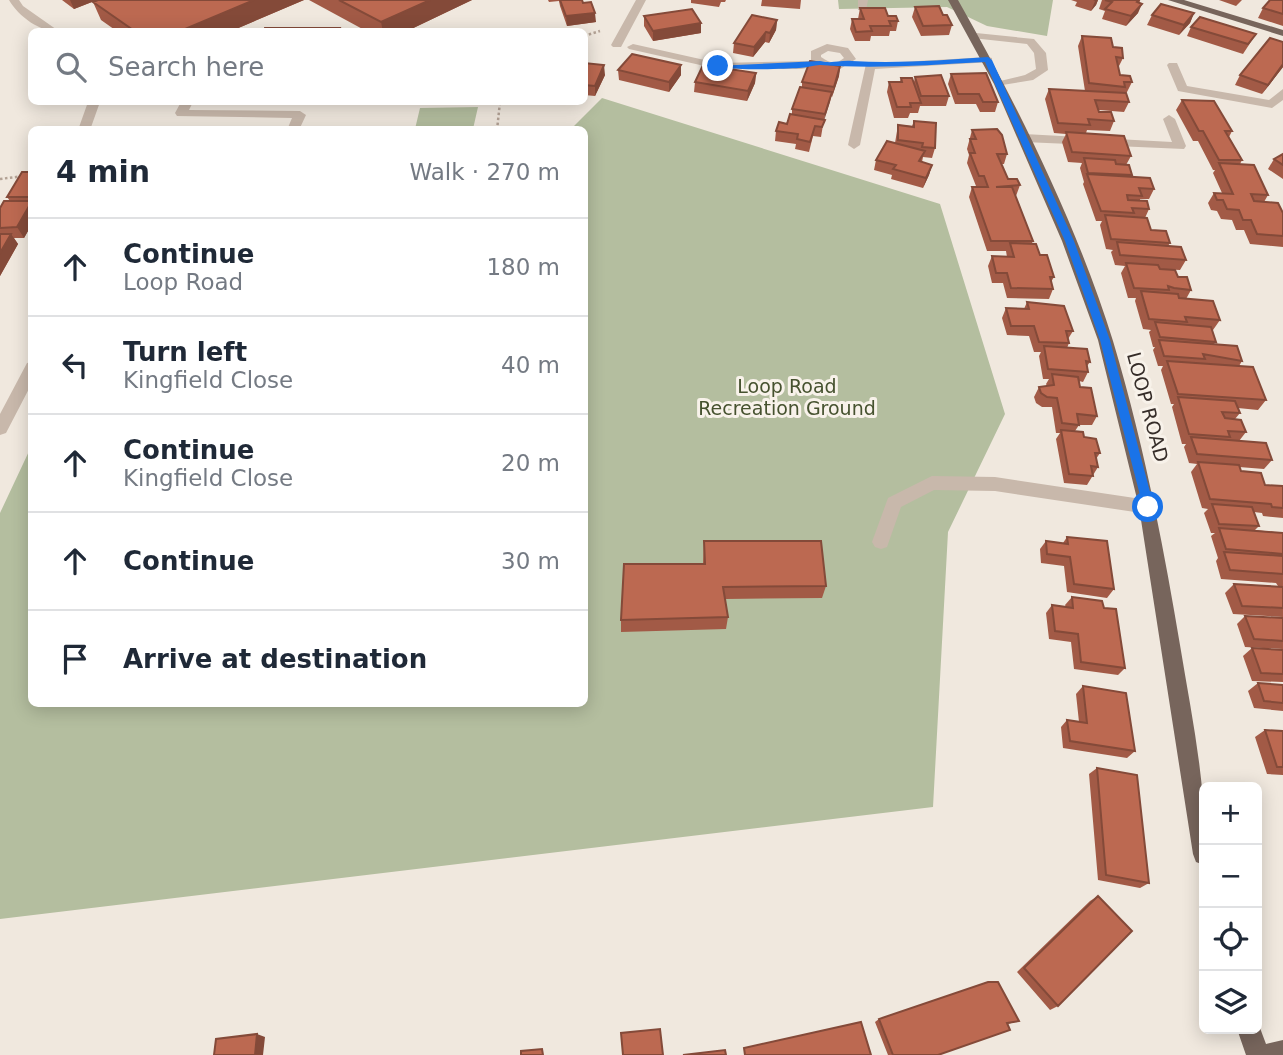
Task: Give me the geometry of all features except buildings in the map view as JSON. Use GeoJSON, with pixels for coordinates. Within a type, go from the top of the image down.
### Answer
{"type":"FeatureCollection","features":[{"type":"Feature","properties":{"kind":"main road","name":"LOOP ROAD"},"geometry":{"type":"LineString","coordinates":[[953,0],[976,36],[1000,84],[1069,241],[1105,340],[1148,507],[1203,845]]}},
{"type":"Feature","properties":{"kind":"main road"},"geometry":{"type":"LineString","coordinates":[[1173,0],[1283,33]]}},
{"type":"Feature","properties":{"kind":"main road"},"geometry":{"type":"LineString","coordinates":[[1251,1034],[1258,1055]]}},
{"type":"Feature","properties":{"kind":"main road"},"geometry":{"type":"LineString","coordinates":[[1270,1055],[1283,1052]]}},
{"type":"Feature","properties":{"kind":"street"},"geometry":{"type":"LineString","coordinates":[[14,0],[19,8],[49,28]]}},
{"type":"Feature","properties":{"kind":"street"},"geometry":{"type":"LineString","coordinates":[[617,45],[640,0]]}},
{"type":"Feature","properties":{"kind":"street"},"geometry":{"type":"LineString","coordinates":[[976,36],[1030,41],[1040,52],[1042,70],[1029,78],[1000,84]]}},
{"type":"Feature","properties":{"kind":"street"},"geometry":{"type":"LineString","coordinates":[[633,47],[718,66],[801,66],[820,63],[834,66],[849,62],[870,66],[988,60]]}},
{"type":"Feature","properties":{"kind":"street"},"geometry":{"type":"LineString","coordinates":[[820,63],[815,59],[815,53],[827,47],[848,53],[849,62]]}},
{"type":"Feature","properties":{"kind":"street"},"geometry":{"type":"LineString","coordinates":[[1173,65],[1181,89],[1272,104],[1283,93]]}},
{"type":"Feature","properties":{"kind":"street"},"geometry":{"type":"LineString","coordinates":[[854,145],[870,66]]}},
{"type":"Feature","properties":{"kind":"street"},"geometry":{"type":"LineString","coordinates":[[85,126],[93,105]]}},
{"type":"Feature","properties":{"kind":"street"},"geometry":{"type":"LineString","coordinates":[[185,105],[181,113],[300,115],[295,126]]}},
{"type":"Feature","properties":{"kind":"street"},"geometry":{"type":"LineString","coordinates":[[1024,138],[1180,146],[1169,119]]}},
{"type":"Feature","properties":{"kind":"street"},"geometry":{"type":"LineString","coordinates":[[0,429],[28,375]]}},
{"type":"Feature","properties":{"kind":"street"},"geometry":{"type":"LineString","coordinates":[[881,542],[894,503],[932,483],[995,484],[1148,507]]}},
{"type":"Feature","properties":{"kind":"path"},"geometry":{"type":"LineString","coordinates":[[497,126],[500,105]]}},
{"type":"Feature","properties":{"kind":"path"},"geometry":{"type":"LineString","coordinates":[[0,179],[28,176]]}},
{"type":"Feature","properties":{"kind":"green space"},"geometry":{"type":"Polygon","coordinates":[[[838,0],[1053,0],[1047,36],[987,26],[947,7],[839,9],[838,0]]]}},
{"type":"Feature","properties":{"kind":"green space","name":"Loop Road Recreation Ground"},"geometry":{"type":"Polygon","coordinates":[[[602,98],[940,204],[1005,414],[948,532],[933,807],[0,919],[0,513],[28,453],[28,707],[588,707],[588,126],[574,126],[602,98]]]}},
{"type":"Feature","properties":{"kind":"green space"},"geometry":{"type":"Polygon","coordinates":[[[478,107],[474,126],[416,126],[420,108],[478,107]]]}},
{"type":"Feature","properties":{"kind":"route"},"geometry":{"type":"LineString","coordinates":[[718,66],[801,66],[820,63],[840,66],[849,62],[870,66],[988,60],[1069,241],[1105,340],[1148,507]]}}]}
